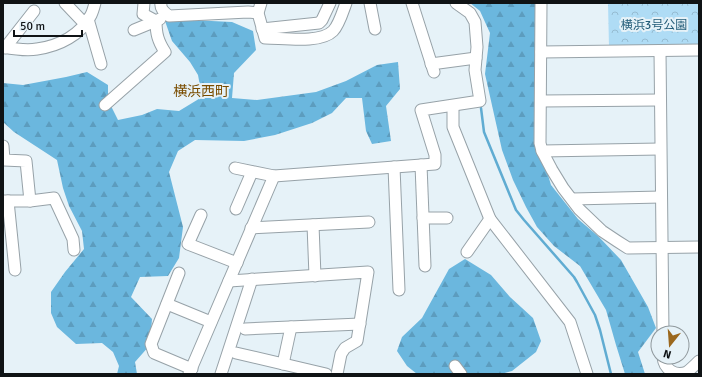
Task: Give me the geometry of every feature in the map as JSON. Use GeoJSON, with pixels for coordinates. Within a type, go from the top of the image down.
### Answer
{"type":"FeatureCollection","features":[{"type":"Feature","properties":{"kind":"street"},"geometry":{"type":"LineString","coordinates":[[65,3],[87,21],[101,64]]}},
{"type":"Feature","properties":{"kind":"street"},"geometry":{"type":"LineString","coordinates":[[4,47],[16,49],[36,49],[65,40],[78,32],[87,21],[95,3]]}},
{"type":"Feature","properties":{"kind":"street"},"geometry":{"type":"LineString","coordinates":[[144,3],[143,14],[156,21]]}},
{"type":"Feature","properties":{"kind":"street"},"geometry":{"type":"LineString","coordinates":[[161,3],[160,6],[168,16],[248,12],[259,8],[265,38],[314,39],[324,37],[336,27],[346,3]]}},
{"type":"Feature","properties":{"kind":"street"},"geometry":{"type":"LineString","coordinates":[[262,29],[319,23],[330,3]]}},
{"type":"Feature","properties":{"kind":"street"},"geometry":{"type":"LineString","coordinates":[[370,3],[376,29]]}},
{"type":"Feature","properties":{"kind":"street"},"geometry":{"type":"LineString","coordinates":[[412,3],[433,68],[476,58]]}},
{"type":"Feature","properties":{"kind":"street"},"geometry":{"type":"LineString","coordinates":[[235,168],[274,176],[435,164],[435,156],[420,110],[480,101],[474,70],[477,47],[474,22],[470,13],[456,3]]}},
{"type":"Feature","properties":{"kind":"street"},"geometry":{"type":"LineString","coordinates":[[541,3],[540,143],[542,151],[563,188],[579,209],[602,231],[628,248],[699,247]]}},
{"type":"Feature","properties":{"kind":"street"},"geometry":{"type":"LineString","coordinates":[[4,47],[34,11]]}},
{"type":"Feature","properties":{"kind":"street"},"geometry":{"type":"LineString","coordinates":[[134,30],[156,21],[167,14]]}},
{"type":"Feature","properties":{"kind":"street"},"geometry":{"type":"LineString","coordinates":[[105,105],[165,52],[158,41],[156,21]]}},
{"type":"Feature","properties":{"kind":"street"},"geometry":{"type":"LineString","coordinates":[[541,52],[699,50]]}},
{"type":"Feature","properties":{"kind":"street"},"geometry":{"type":"LineString","coordinates":[[660,51],[663,325]]}},
{"type":"Feature","properties":{"kind":"street"},"geometry":{"type":"LineString","coordinates":[[541,101],[660,100]]}},
{"type":"Feature","properties":{"kind":"street"},"geometry":{"type":"LineString","coordinates":[[452,106],[453,127],[490,219],[570,322],[587,374]]}},
{"type":"Feature","properties":{"kind":"street"},"geometry":{"type":"LineString","coordinates":[[3,146],[4,160],[26,161],[30,201]]}},
{"type":"Feature","properties":{"kind":"street"},"geometry":{"type":"LineString","coordinates":[[542,151],[660,149]]}},
{"type":"Feature","properties":{"kind":"street"},"geometry":{"type":"LineString","coordinates":[[421,165],[425,266]]}},
{"type":"Feature","properties":{"kind":"street"},"geometry":{"type":"LineString","coordinates":[[394,167],[399,290]]}},
{"type":"Feature","properties":{"kind":"street"},"geometry":{"type":"LineString","coordinates":[[236,209],[252,172]]}},
{"type":"Feature","properties":{"kind":"street"},"geometry":{"type":"LineString","coordinates":[[179,273],[151,344],[154,353],[190,371],[274,176]]}},
{"type":"Feature","properties":{"kind":"street"},"geometry":{"type":"LineString","coordinates":[[15,270],[8,250],[6,201],[30,201],[54,198],[73,239],[74,250]]}},
{"type":"Feature","properties":{"kind":"street"},"geometry":{"type":"LineString","coordinates":[[572,199],[661,198]]}},
{"type":"Feature","properties":{"kind":"street"},"geometry":{"type":"LineString","coordinates":[[201,215],[188,244],[237,263]]}},
{"type":"Feature","properties":{"kind":"street"},"geometry":{"type":"LineString","coordinates":[[423,218],[447,218]]}},
{"type":"Feature","properties":{"kind":"street"},"geometry":{"type":"LineString","coordinates":[[467,252],[490,219]]}},
{"type":"Feature","properties":{"kind":"street"},"geometry":{"type":"LineString","coordinates":[[251,228],[369,222]]}},
{"type":"Feature","properties":{"kind":"street"},"geometry":{"type":"LineString","coordinates":[[313,225],[315,276]]}},
{"type":"Feature","properties":{"kind":"street"},"geometry":{"type":"LineString","coordinates":[[229,281],[368,272],[357,341],[345,348],[341,354],[337,374]]}},
{"type":"Feature","properties":{"kind":"street"},"geometry":{"type":"LineString","coordinates":[[221,374],[252,279]]}},
{"type":"Feature","properties":{"kind":"street"},"geometry":{"type":"LineString","coordinates":[[167,304],[211,322]]}},
{"type":"Feature","properties":{"kind":"street"},"geometry":{"type":"LineString","coordinates":[[245,329],[360,324]]}},
{"type":"Feature","properties":{"kind":"street"},"geometry":{"type":"LineString","coordinates":[[283,364],[291,327]]}},
{"type":"Feature","properties":{"kind":"street"},"geometry":{"type":"LineString","coordinates":[[236,353],[326,374]]}},
{"type":"Feature","properties":{"kind":"street"},"geometry":{"type":"LineString","coordinates":[[665,365],[668,369],[677,374],[681,374],[688,371],[699,361]]}},
{"type":"Feature","properties":{"kind":"green space"},"geometry":{"type":"Polygon","coordinates":[[[470,3],[537,3],[534,110],[538,142],[551,185],[578,219],[599,237],[621,260],[648,307],[655,325],[650,325],[650,336],[638,352],[645,374],[625,374],[606,310],[580,266],[554,246],[537,227],[513,180],[502,150],[485,74],[490,33],[480,11],[470,3]]]}},
{"type":"Feature","properties":{"kind":"green space","name":"横浜3号公園"},"geometry":{"type":"Polygon","coordinates":[[[608,3],[699,3],[699,47],[609,47],[608,3]]]}},
{"type":"Feature","properties":{"kind":"green space"},"geometry":{"type":"Polygon","coordinates":[[[191,20],[232,22],[253,31],[256,50],[234,73],[232,98],[257,100],[316,92],[346,81],[377,65],[398,62],[400,89],[386,106],[391,141],[372,144],[366,131],[362,98],[346,98],[332,113],[312,123],[275,135],[244,141],[195,140],[178,151],[169,172],[183,227],[179,258],[168,276],[140,277],[131,297],[152,319],[150,345],[135,362],[137,374],[117,374],[119,366],[113,352],[102,343],[76,344],[57,327],[51,313],[51,292],[84,249],[82,231],[69,206],[63,188],[57,160],[14,132],[3,122],[3,83],[23,85],[87,72],[108,85],[108,100],[118,120],[142,115],[157,109],[179,111],[202,97],[198,75],[190,62],[172,41],[165,21],[191,20]]]}},
{"type":"Feature","properties":{"kind":"green space"},"geometry":{"type":"Polygon","coordinates":[[[465,259],[491,275],[510,297],[533,318],[541,341],[536,352],[512,371],[501,374],[417,374],[407,366],[397,351],[402,337],[422,318],[449,269],[465,259]]]}},
{"type":"Feature","properties":{"kind":"waterway"},"geometry":{"type":"LineString","coordinates":[[481,108],[484,132],[516,210],[577,282],[595,315],[611,374]]}},
{"type":"Feature","properties":{"kind":"district","name":"横浜西町"},"geometry":{"type":"Point","coordinates":[201,91]}}]}
